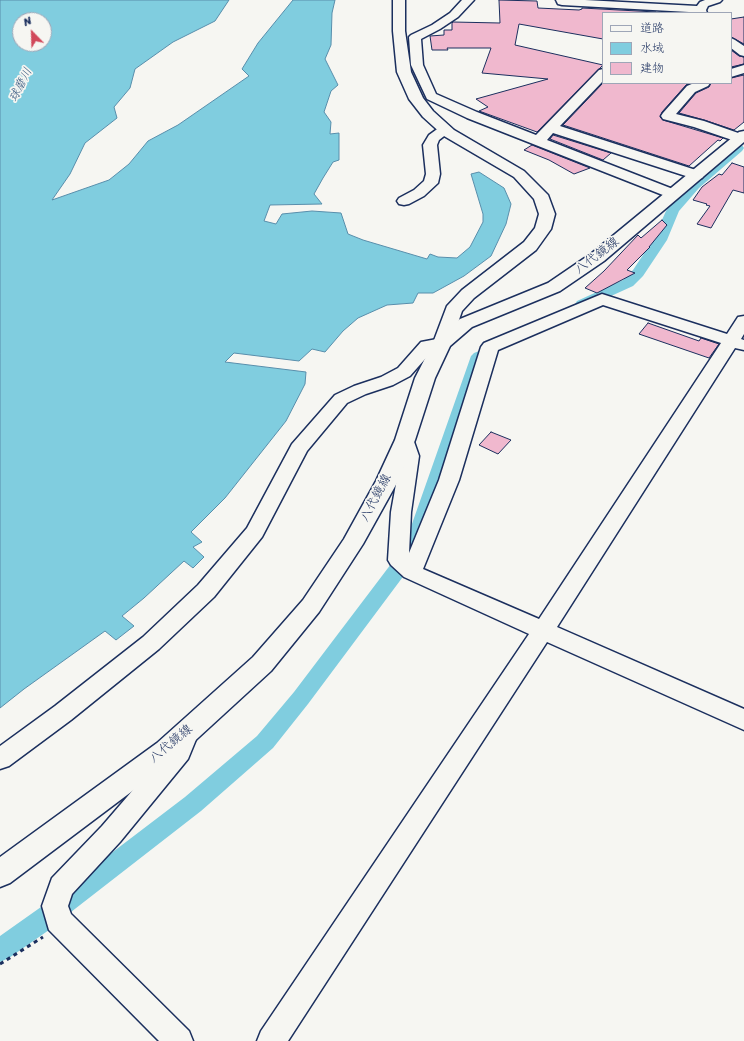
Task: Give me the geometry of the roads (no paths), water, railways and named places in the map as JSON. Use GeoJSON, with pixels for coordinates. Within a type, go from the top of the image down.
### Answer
{"type":"FeatureCollection","features":[{"type":"Feature","properties":{"kind":"main road"},"geometry":{"type":"LineString","coordinates":[[399,0],[399,31],[404,72],[416,99],[428,114],[445,130],[519,174],[542,198],[547,214],[543,229],[530,246],[468,294],[453,310],[442,343]]}},
{"type":"Feature","properties":{"kind":"main road","name":"八代鏡線"},"geometry":{"type":"LineString","coordinates":[[0,874],[166,751],[262,664],[311,606],[352,544],[386,481],[405,440],[426,378],[442,343],[466,323],[554,286],[598,257],[673,194],[740,141]]}},
{"type":"Feature","properties":{"kind":"street"},"geometry":{"type":"LineString","coordinates":[[431,96],[417,65],[415,37],[436,27],[454,15],[468,0]]}},
{"type":"Feature","properties":{"kind":"street"},"geometry":{"type":"LineString","coordinates":[[562,0],[562,2],[700,12],[704,4],[716,0]]}},
{"type":"Feature","properties":{"kind":"street"},"geometry":{"type":"LineString","coordinates":[[732,43],[744,52]]}},
{"type":"Feature","properties":{"kind":"street"},"geometry":{"type":"LineString","coordinates":[[732,73],[744,69]]}},
{"type":"Feature","properties":{"kind":"street"},"geometry":{"type":"LineString","coordinates":[[404,72],[431,96],[472,115],[673,194]]}},
{"type":"Feature","properties":{"kind":"street"},"geometry":{"type":"LineString","coordinates":[[538,141],[602,74]]}},
{"type":"Feature","properties":{"kind":"street"},"geometry":{"type":"LineString","coordinates":[[702,84],[691,89],[668,116],[699,124],[740,141]]}},
{"type":"Feature","properties":{"kind":"street"},"geometry":{"type":"LineString","coordinates":[[552,128],[609,140],[697,175]]}},
{"type":"Feature","properties":{"kind":"street"},"geometry":{"type":"LineString","coordinates":[[404,202],[419,193],[431,183],[433,174],[430,145],[434,138],[445,130]]}},
{"type":"Feature","properties":{"kind":"street"},"geometry":{"type":"LineString","coordinates":[[411,572],[450,480],[490,347],[602,299],[737,344]]}},
{"type":"Feature","properties":{"kind":"street"},"geometry":{"type":"LineString","coordinates":[[271,1041],[543,631],[737,344],[744,321]]}},
{"type":"Feature","properties":{"kind":"street"},"geometry":{"type":"LineString","coordinates":[[0,759],[63,713],[151,643],[206,591],[255,532],[299,448],[341,400],[360,390],[387,381],[404,372],[426,346],[442,343]]}},
{"type":"Feature","properties":{"kind":"street"},"geometry":{"type":"LineString","coordinates":[[405,440],[410,456],[401,512],[398,560],[411,572],[744,720]]}},
{"type":"Feature","properties":{"kind":"street"},"geometry":{"type":"LineString","coordinates":[[179,1041],[59,921],[55,906],[61,886],[111,834],[180,752],[188,730]]}},
{"type":"Feature","properties":{"kind":"water","name":"球磨川"},"geometry":{"type":"Polygon","coordinates":[[[0,0],[229,0],[215,21],[173,42],[135,69],[130,88],[114,107],[117,118],[85,143],[70,174],[52,200],[109,180],[129,164],[148,141],[178,125],[249,76],[242,69],[258,43],[293,0],[335,0],[332,13],[331,45],[325,59],[338,85],[331,91],[324,112],[331,122],[330,134],[339,133],[339,160],[333,162],[314,194],[322,204],[270,205],[264,221],[276,224],[282,214],[312,211],[341,213],[348,234],[363,240],[427,259],[430,254],[438,257],[457,258],[470,247],[483,222],[483,214],[471,174],[479,172],[504,188],[511,204],[506,224],[491,256],[464,276],[433,293],[418,293],[413,303],[387,305],[358,318],[343,331],[325,352],[312,349],[299,361],[234,353],[225,362],[306,372],[305,384],[286,421],[225,498],[191,532],[202,542],[193,547],[204,557],[193,568],[184,561],[122,616],[134,626],[116,640],[105,631],[0,708],[0,0]]]}},
{"type":"Feature","properties":{"kind":"waterway"},"geometry":{"type":"LineString","coordinates":[[582,304],[628,283],[638,273],[660,240],[673,211],[681,200],[694,185],[738,148]]}},
{"type":"Feature","properties":{"kind":"waterway"},"geometry":{"type":"LineString","coordinates":[[405,560],[416,538],[479,356]]}},
{"type":"Feature","properties":{"kind":"waterway"},"geometry":{"type":"LineString","coordinates":[[63,904],[193,804],[265,742],[301,698],[398,569]]}},
{"type":"Feature","properties":{"kind":"waterway"},"geometry":{"type":"LineString","coordinates":[[0,950],[50,915]]}}]}
